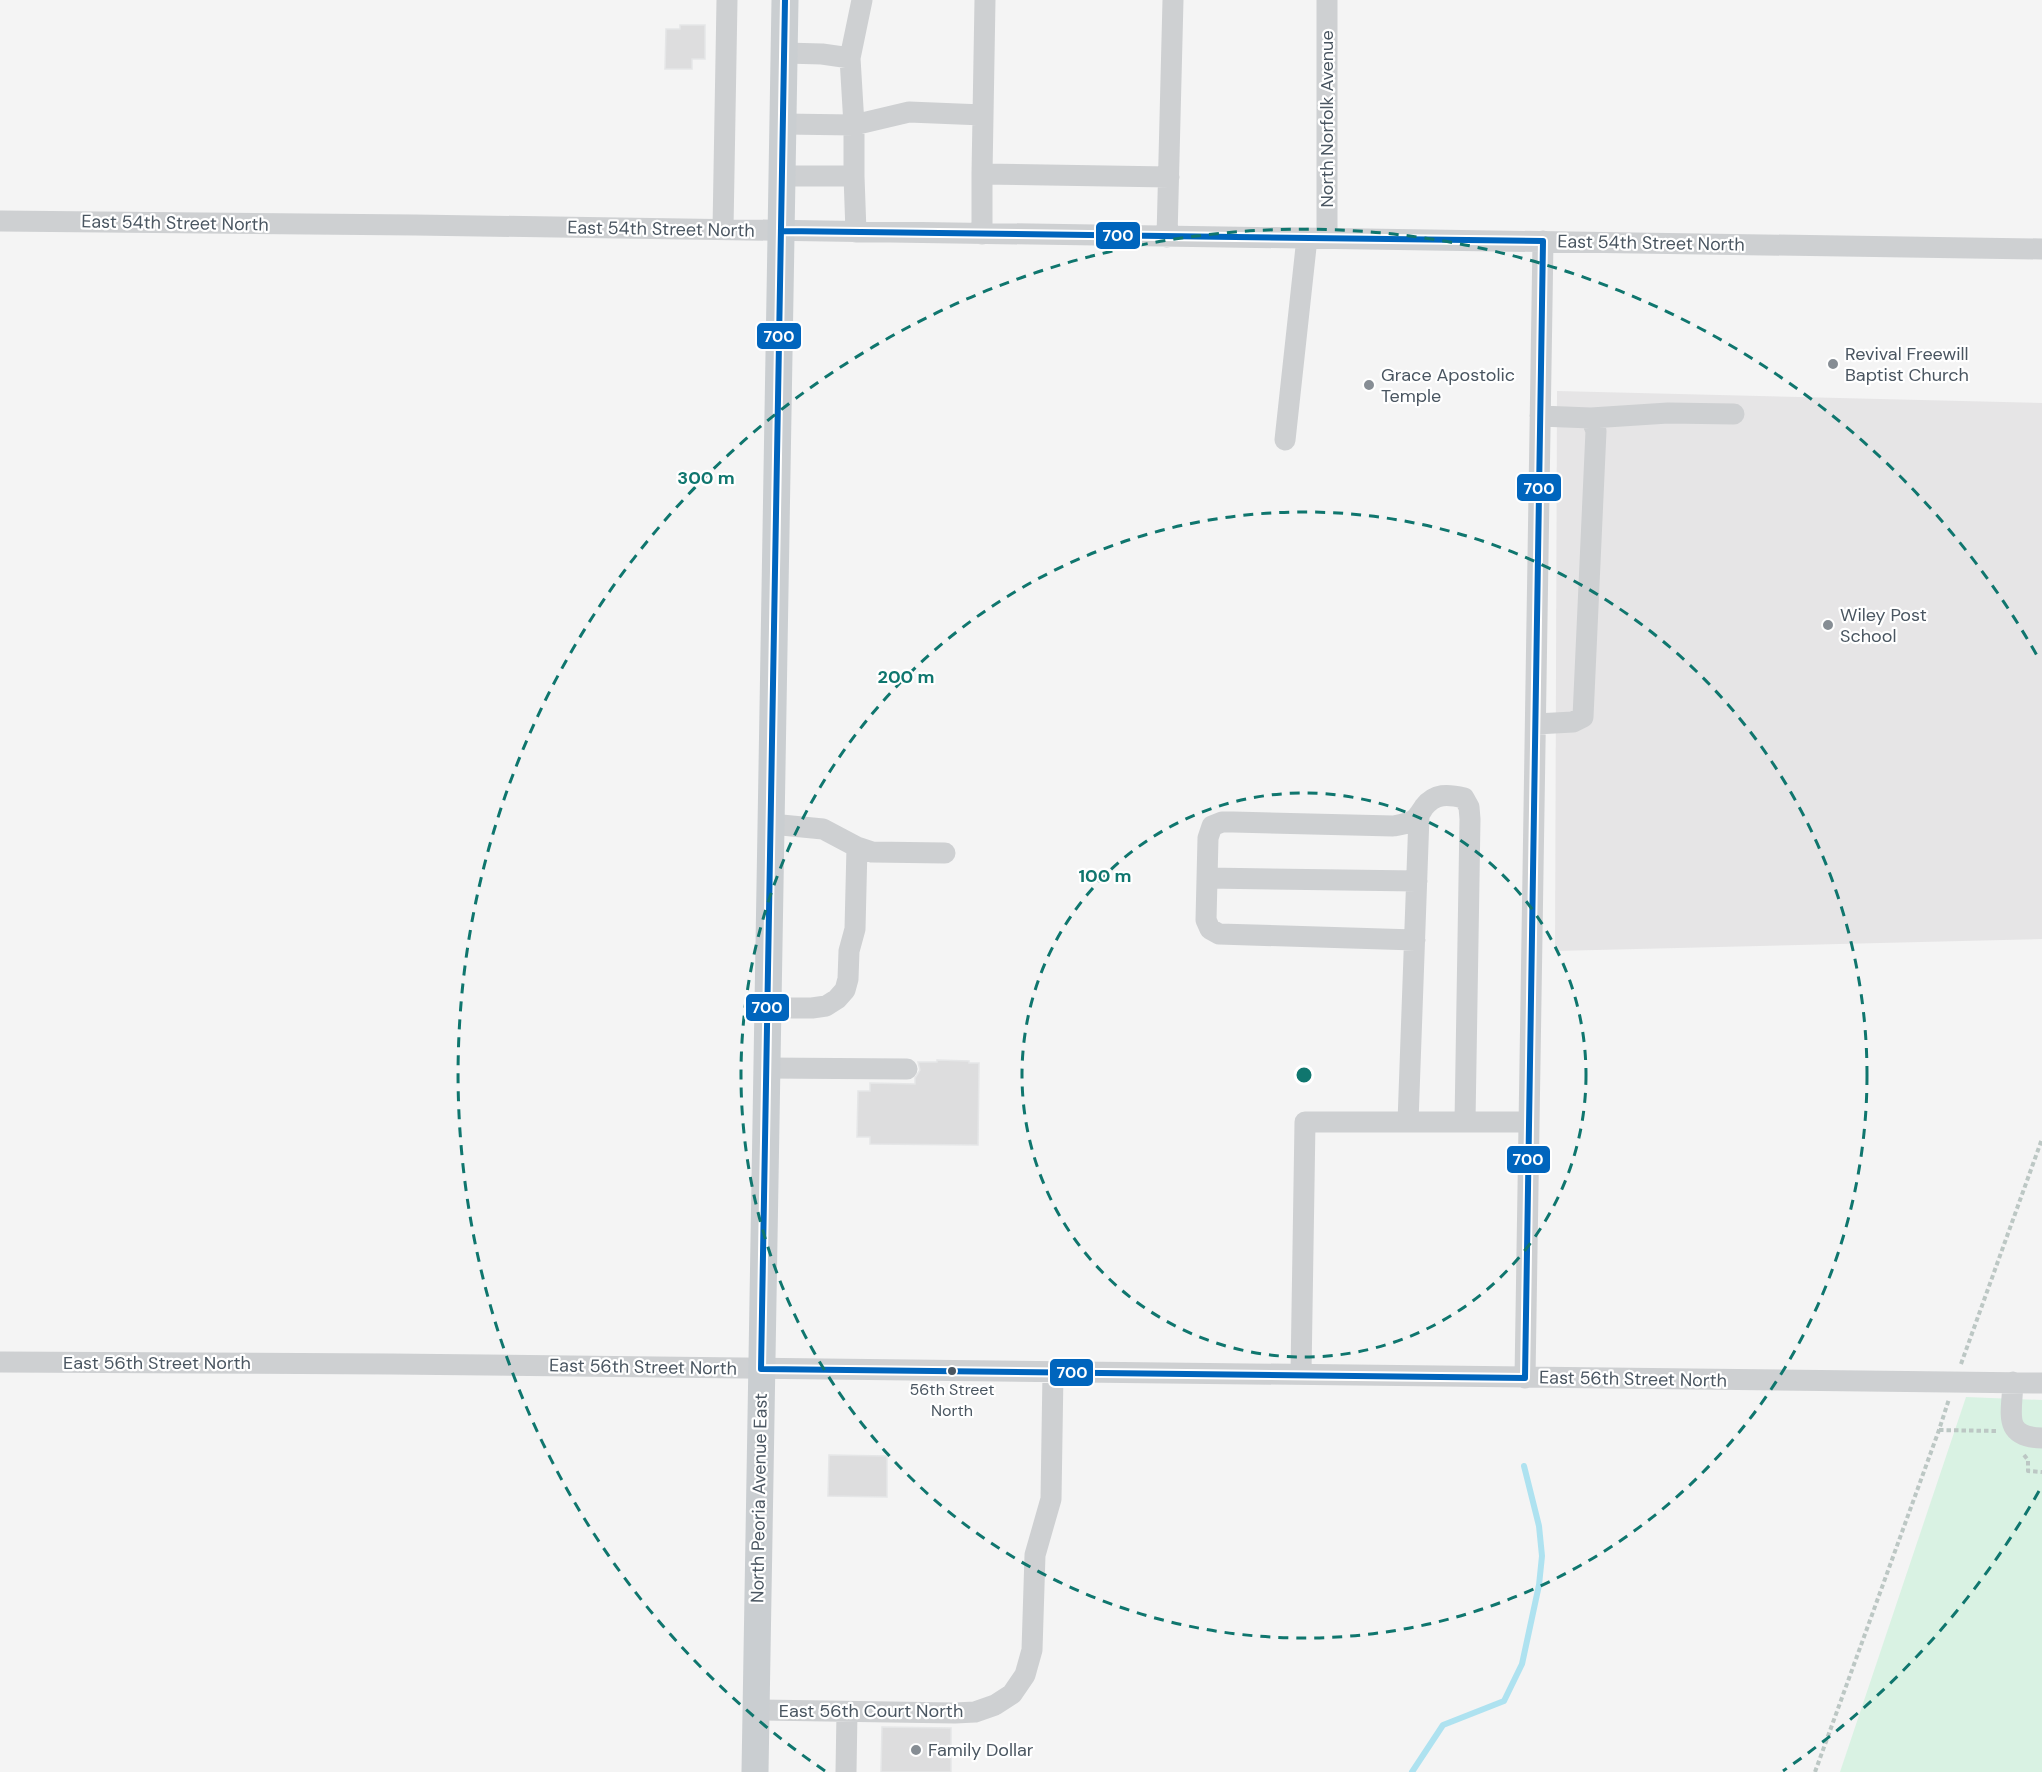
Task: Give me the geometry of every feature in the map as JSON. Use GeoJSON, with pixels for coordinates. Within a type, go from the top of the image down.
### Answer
{"type":"FeatureCollection","features":[{"type":"Feature","properties":{"kind":"main road","name":"North Peoria Avenue East"},"geometry":{"type":"LineString","coordinates":[[754,1772],[785,0]]}},
{"type":"Feature","properties":{"kind":"street"},"geometry":{"type":"LineString","coordinates":[[723,230],[727,0]]}},
{"type":"Feature","properties":{"kind":"street"},"geometry":{"type":"LineString","coordinates":[[856,232],[850,58],[862,0]]}},
{"type":"Feature","properties":{"kind":"street"},"geometry":{"type":"LineString","coordinates":[[982,234],[985,0]]}},
{"type":"Feature","properties":{"kind":"street"},"geometry":{"type":"LineString","coordinates":[[1167,237],[1173,0]]}},
{"type":"Feature","properties":{"kind":"street","name":"North Norfolk Avenue"},"geometry":{"type":"LineString","coordinates":[[1285,440],[1317,238],[1327,0]]}},
{"type":"Feature","properties":{"kind":"street"},"geometry":{"type":"LineString","coordinates":[[784,53],[822,54],[850,58]]}},
{"type":"Feature","properties":{"kind":"street"},"geometry":{"type":"LineString","coordinates":[[784,124],[854,125],[909,112],[983,115]]}},
{"type":"Feature","properties":{"kind":"street"},"geometry":{"type":"LineString","coordinates":[[982,174],[1169,177]]}},
{"type":"Feature","properties":{"kind":"street"},"geometry":{"type":"LineString","coordinates":[[783,176],[854,176]]}},
{"type":"Feature","properties":{"kind":"street","name":"East 54th Street North"},"geometry":{"type":"LineString","coordinates":[[0,221],[2042,249]]}},
{"type":"Feature","properties":{"kind":"street"},"geometry":{"type":"LineString","coordinates":[[1525,1378],[1543,241]]}},
{"type":"Feature","properties":{"kind":"street"},"geometry":{"type":"LineString","coordinates":[[1540,416],[1591,418],[1668,413],[1734,414]]}},
{"type":"Feature","properties":{"kind":"street"},"geometry":{"type":"LineString","coordinates":[[1536,724],[1573,722],[1583,717],[1596,431],[1591,418]]}},
{"type":"Feature","properties":{"kind":"street"},"geometry":{"type":"LineString","coordinates":[[1415,940],[1219,934],[1210,929],[1206,920],[1208,838],[1212,826],[1222,822],[1393,826],[1410,823],[1436,796],[1451,794],[1464,798],[1469,807],[1465,1122]]}},
{"type":"Feature","properties":{"kind":"street"},"geometry":{"type":"LineString","coordinates":[[1408,1122],[1419,816]]}},
{"type":"Feature","properties":{"kind":"street"},"geometry":{"type":"LineString","coordinates":[[771,824],[823,829],[857,847],[872,852],[945,853]]}},
{"type":"Feature","properties":{"kind":"street"},"geometry":{"type":"LineString","coordinates":[[767,1008],[826,1006],[845,990],[850,943],[855,929],[857,847]]}},
{"type":"Feature","properties":{"kind":"street"},"geometry":{"type":"LineString","coordinates":[[1207,878],[1417,881]]}},
{"type":"Feature","properties":{"kind":"street"},"geometry":{"type":"LineString","coordinates":[[766,1068],[907,1069]]}},
{"type":"Feature","properties":{"kind":"street"},"geometry":{"type":"LineString","coordinates":[[1300,1374],[1305,1122],[1529,1122]]}},
{"type":"Feature","properties":{"kind":"street","name":"East 56th Street North"},"geometry":{"type":"LineString","coordinates":[[0,1362],[380,1364],[2042,1383]]}},
{"type":"Feature","properties":{"kind":"street","name":"East 56th Court North"},"geometry":{"type":"LineString","coordinates":[[755,1710],[975,1712],[995,1705],[1011,1694],[1025,1675],[1032,1650],[1035,1555],[1051,1499],[1053,1372]]}},
{"type":"Feature","properties":{"kind":"street"},"geometry":{"type":"LineString","coordinates":[[2013,1382],[2014,1430],[2020,1436],[2042,1438]]}},
{"type":"Feature","properties":{"kind":"street"},"geometry":{"type":"LineString","coordinates":[[846,1772],[847,1712]]}},
{"type":"Feature","properties":{"kind":"path"},"geometry":{"type":"LineString","coordinates":[[1958,1371],[2042,1138]]}},
{"type":"Feature","properties":{"kind":"path"},"geometry":{"type":"LineString","coordinates":[[1815,1772],[1940,1430],[1951,1392]]}},
{"type":"Feature","properties":{"kind":"path"},"geometry":{"type":"LineString","coordinates":[[1940,1430],[1997,1431],[1999,1438]]}},
{"type":"Feature","properties":{"kind":"path"},"geometry":{"type":"LineString","coordinates":[[2018,1454],[2026,1456],[2028,1471],[2042,1472]]}},
{"type":"Feature","properties":{"kind":"shaded area"},"geometry":{"type":"Polygon","coordinates":[[[1557,391],[2042,403],[2042,939],[1555,951],[1557,391]]]}},
{"type":"Feature","properties":{"kind":"green space"},"geometry":{"type":"Polygon","coordinates":[[[1966,1397],[2042,1400],[2042,1772],[1840,1772],[1966,1397]]]}},
{"type":"Feature","properties":{"kind":"building"},"geometry":{"type":"Polygon","coordinates":[[[680,25],[705,25],[705,59],[692,59],[692,69],[665,69],[666,29],[680,29],[680,25]]]}},
{"type":"Feature","properties":{"kind":"building"},"geometry":{"type":"Polygon","coordinates":[[[937,1060],[979,1063],[978,1145],[870,1144],[870,1137],[857,1137],[858,1091],[870,1091],[870,1083],[915,1084],[915,1078],[920,1070],[918,1062],[937,1062],[937,1060]]]}},
{"type":"Feature","properties":{"kind":"building"},"geometry":{"type":"Polygon","coordinates":[[[829,1455],[887,1456],[887,1497],[828,1496],[829,1455]]]}},
{"type":"Feature","properties":{"kind":"building","name":"Family Dollar"},"geometry":{"type":"Polygon","coordinates":[[[882,1727],[951,1728],[951,1772],[881,1772],[882,1727]]]}},
{"type":"Feature","properties":{"kind":"waterway"},"geometry":{"type":"LineString","coordinates":[[1412,1772],[1443,1725],[1504,1701],[1522,1664],[1539,1585],[1542,1556],[1539,1526],[1524,1466]]}},
{"type":"Feature","properties":{"kind":"transit line","name":"700"},"geometry":{"type":"LineString","coordinates":[[782,231],[1543,241],[1525,1378],[761,1369],[785,0]]}},
{"type":"Feature","properties":{"kind":"place","name":"Revival Freewill Baptist Church"},"geometry":{"type":"Point","coordinates":[1833,364]}},
{"type":"Feature","properties":{"kind":"place","name":"Grace Apostolic Temple"},"geometry":{"type":"Point","coordinates":[1369,385]}},
{"type":"Feature","properties":{"kind":"place","name":"Wiley Post School"},"geometry":{"type":"Point","coordinates":[1828,625]}},
{"type":"Feature","properties":{"kind":"place","name":"56th Street North"},"geometry":{"type":"Point","coordinates":[952,1371]}},
{"type":"Feature","properties":{"kind":"place","name":"Family Dollar"},"geometry":{"type":"Point","coordinates":[916,1750]}}]}
